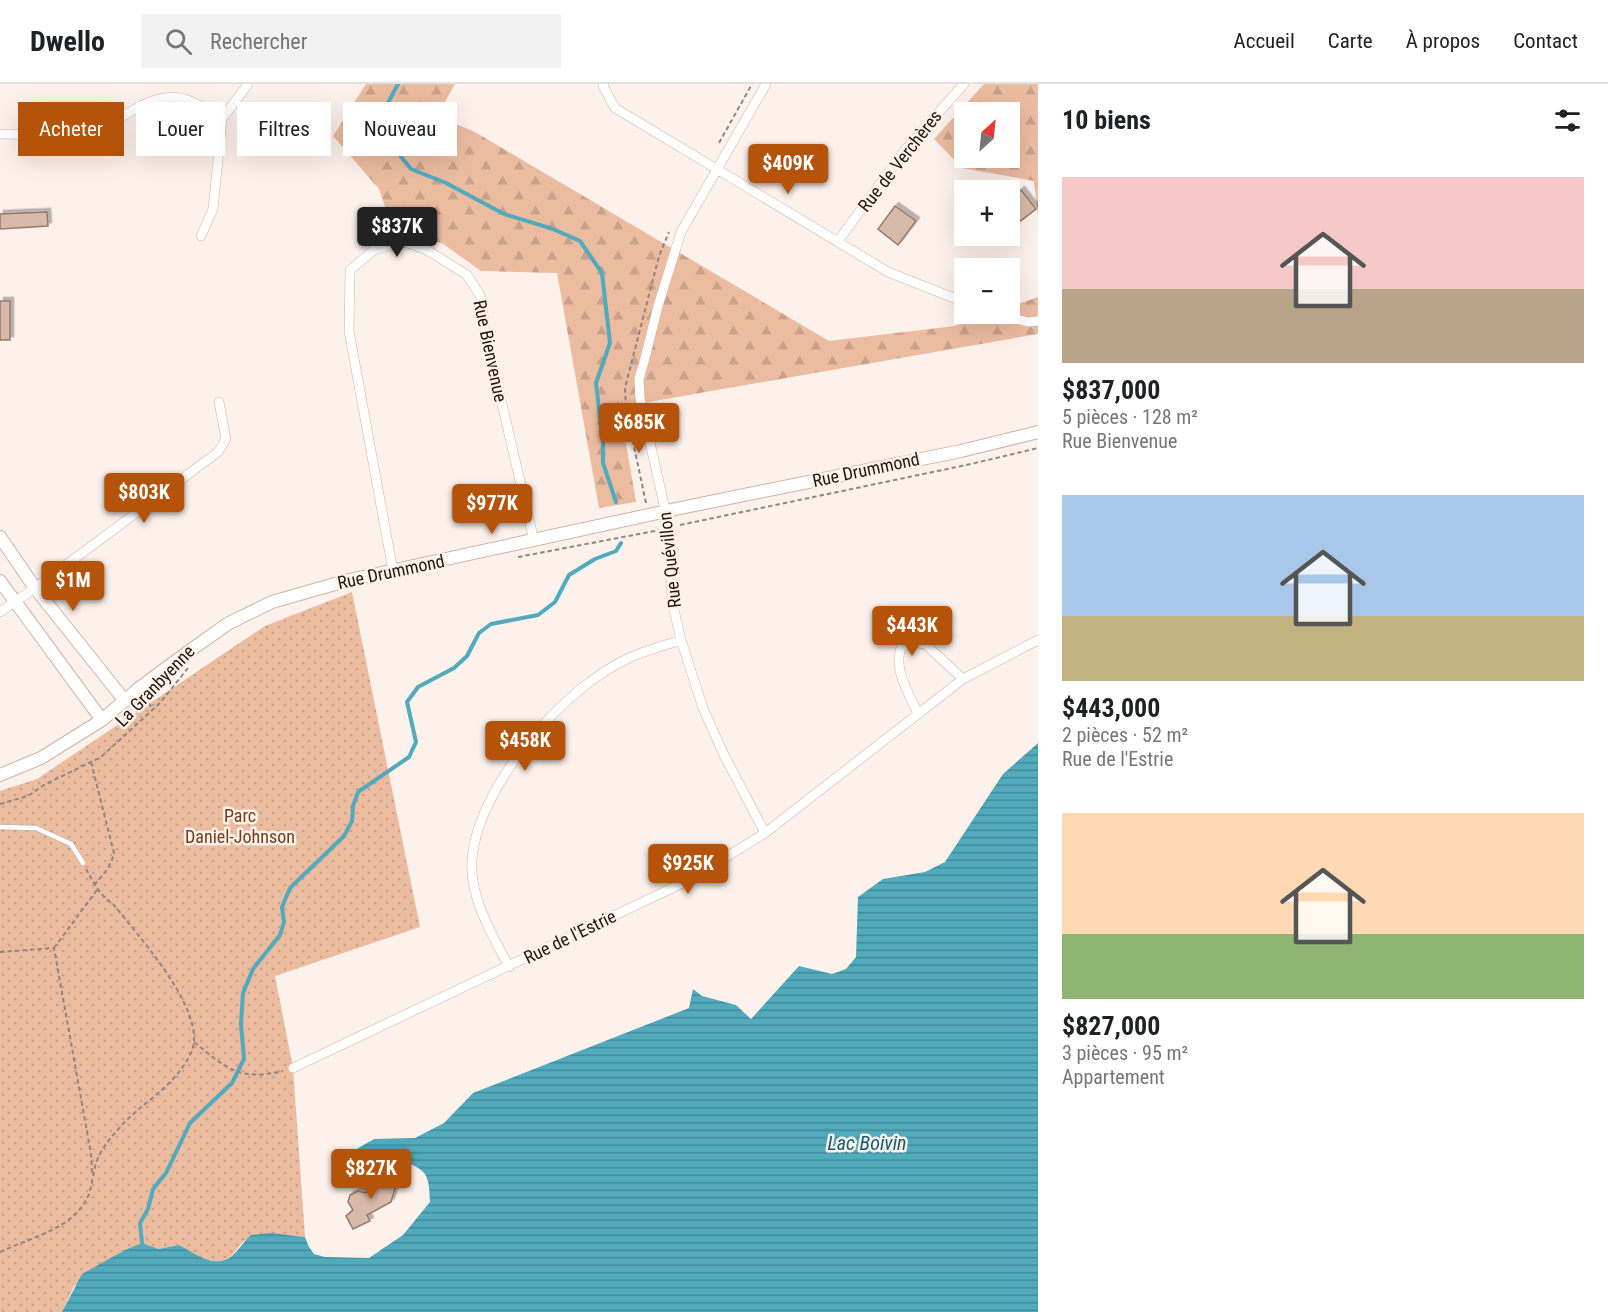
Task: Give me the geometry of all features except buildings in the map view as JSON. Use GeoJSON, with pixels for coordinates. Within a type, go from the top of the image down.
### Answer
{"type":"FeatureCollection","features":[{"type":"Feature","properties":{"kind":"street"},"geometry":{"type":"LineString","coordinates":[[225,114],[248,84]]}},
{"type":"Feature","properties":{"kind":"street"},"geometry":{"type":"LineString","coordinates":[[604,84],[615,108],[888,272],[954,298]]}},
{"type":"Feature","properties":{"kind":"street","name":"Rue Quévillon"},"geometry":{"type":"LineString","coordinates":[[765,833],[724,755],[703,708],[681,640],[672,601],[669,527],[640,398],[639,379],[681,232],[766,84]]}},
{"type":"Feature","properties":{"kind":"street","name":"Rue de Verchères"},"geometry":{"type":"LineString","coordinates":[[838,241],[905,150],[964,84]]}},
{"type":"Feature","properties":{"kind":"street"},"geometry":{"type":"LineString","coordinates":[[148,102],[173,96],[197,102]]}},
{"type":"Feature","properties":{"kind":"street"},"geometry":{"type":"LineString","coordinates":[[0,134],[74,134],[103,128],[136,109]]}},
{"type":"Feature","properties":{"kind":"street"},"geometry":{"type":"LineString","coordinates":[[201,236],[213,209],[218,156]]}},
{"type":"Feature","properties":{"kind":"street","name":"Rue Bienvenue"},"geometry":{"type":"LineString","coordinates":[[393,571],[349,331],[350,270],[375,249],[405,242],[427,250],[467,275],[481,297],[484,331],[534,541]]}},
{"type":"Feature","properties":{"kind":"street"},"geometry":{"type":"LineString","coordinates":[[1020,320],[1038,321]]}},
{"type":"Feature","properties":{"kind":"street"},"geometry":{"type":"LineString","coordinates":[[0,612],[218,452],[226,439],[219,402]]}},
{"type":"Feature","properties":{"kind":"street","name":"Rue Drummond"},"geometry":{"type":"LineString","coordinates":[[0,775],[41,758],[102,720],[188,651],[230,623],[272,602],[318,588],[393,571],[961,451],[1038,432]]}},
{"type":"Feature","properties":{"kind":"street"},"geometry":{"type":"LineString","coordinates":[[0,537],[35,588],[125,701]]}},
{"type":"Feature","properties":{"kind":"street"},"geometry":{"type":"LineString","coordinates":[[0,581],[102,720]]}},
{"type":"Feature","properties":{"kind":"street"},"geometry":{"type":"LineString","coordinates":[[509,967],[487,924],[476,896],[472,861],[479,824],[496,792],[522,752],[549,717],[576,692],[630,657],[681,640]]}},
{"type":"Feature","properties":{"kind":"street","name":"Rue de l'Estrie"},"geometry":{"type":"LineString","coordinates":[[293,1068],[689,880],[765,833],[963,679],[1038,640]]}},
{"type":"Feature","properties":{"kind":"street"},"geometry":{"type":"LineString","coordinates":[[918,714],[899,670],[898,656],[901,648],[913,642],[925,644],[963,679]]}},
{"type":"Feature","properties":{"kind":"lane"},"geometry":{"type":"LineString","coordinates":[[0,827],[36,828],[71,844],[83,863]]}},
{"type":"Feature","properties":{"kind":"path"},"geometry":{"type":"LineString","coordinates":[[514,557],[651,532],[1038,448]]}},
{"type":"Feature","properties":{"kind":"path","name":"La Granbyenne"},"geometry":{"type":"LineString","coordinates":[[0,804],[28,796],[112,748],[166,697],[192,664]]}},
{"type":"Feature","properties":{"kind":"path"},"geometry":{"type":"LineString","coordinates":[[142,695],[153,709]]}},
{"type":"Feature","properties":{"kind":"path"},"geometry":{"type":"LineString","coordinates":[[91,762],[114,853],[112,863],[94,884]]}},
{"type":"Feature","properties":{"kind":"path"},"geometry":{"type":"LineString","coordinates":[[0,1252],[62,1225],[73,1217],[85,1202],[98,1158],[116,1132],[179,1072],[187,1061],[194,1042],[194,1027],[188,1011],[171,981],[121,913],[98,890],[83,863]]}},
{"type":"Feature","properties":{"kind":"path"},"geometry":{"type":"LineString","coordinates":[[93,1177],[91,1154],[54,948],[98,890]]}},
{"type":"Feature","properties":{"kind":"path"},"geometry":{"type":"LineString","coordinates":[[0,952],[54,948]]}},
{"type":"Feature","properties":{"kind":"path"},"geometry":{"type":"LineString","coordinates":[[194,1042],[218,1061],[247,1075],[293,1068]]}},
{"type":"Feature","properties":{"kind":"green space"},"geometry":{"type":"Polygon","coordinates":[[[366,84],[455,84],[445,102],[355,102],[366,84]]]}},
{"type":"Feature","properties":{"kind":"green space"},"geometry":{"type":"Polygon","coordinates":[[[984,84],[1038,84],[1038,217],[1034,181],[962,168],[1020,168],[1020,102],[968,102],[984,84]]]}},
{"type":"Feature","properties":{"kind":"green space"},"geometry":{"type":"Polygon","coordinates":[[[954,117],[954,160],[934,139],[954,117]]]}},
{"type":"Feature","properties":{"kind":"green space"},"geometry":{"type":"Polygon","coordinates":[[[343,120],[343,148],[333,136],[343,120]]]}},
{"type":"Feature","properties":{"kind":"green space"},"geometry":{"type":"Polygon","coordinates":[[[457,124],[475,132],[829,341],[961,324],[1020,324],[1020,303],[1038,297],[1038,334],[620,407],[636,502],[599,508],[557,273],[481,271],[442,243],[393,230],[379,189],[350,156],[457,156],[457,124]]]}},
{"type":"Feature","properties":{"kind":"green space","name":"Parc Daniel-Johnson"},"geometry":{"type":"Polygon","coordinates":[[[352,592],[420,927],[275,976],[293,1068],[305,1237],[258,1235],[244,1241],[225,1260],[218,1261],[205,1259],[179,1245],[158,1249],[125,1250],[74,1286],[62,1312],[0,1312],[0,791],[37,779],[265,626],[352,592]]]}},
{"type":"Feature","properties":{"kind":"water","name":"Lac Boivin"},"geometry":{"type":"Polygon","coordinates":[[[1038,743],[1038,1312],[62,1312],[82,1274],[142,1243],[158,1249],[179,1245],[205,1259],[218,1261],[232,1256],[251,1235],[271,1233],[305,1237],[314,1254],[325,1257],[369,1258],[403,1235],[430,1202],[428,1181],[425,1174],[416,1167],[401,1160],[385,1157],[373,1158],[349,1169],[338,1168],[344,1154],[374,1139],[415,1138],[444,1123],[473,1093],[689,1008],[693,989],[702,996],[736,1005],[751,1019],[799,966],[832,974],[846,969],[856,957],[858,897],[883,879],[925,872],[945,862],[1003,774],[1038,743]]]}},
{"type":"Feature","properties":{"kind":"waterway"},"geometry":{"type":"LineString","coordinates":[[398,84],[382,114],[386,138],[411,169],[446,183],[504,214],[553,229],[580,241],[602,273],[610,343],[596,383],[603,463],[616,502]]}},
{"type":"Feature","properties":{"kind":"waterway"},"geometry":{"type":"LineString","coordinates":[[142,1243],[140,1223],[148,1209],[153,1189],[166,1173],[190,1123],[232,1083],[244,1059],[241,1024],[243,993],[253,969],[280,935],[284,922],[282,907],[290,888],[344,836],[352,821],[353,806],[358,792],[409,757],[416,742],[407,702],[418,687],[454,668],[467,656],[479,633],[491,624],[538,615],[555,602],[569,575],[595,559],[616,551],[621,543]]}}]}
